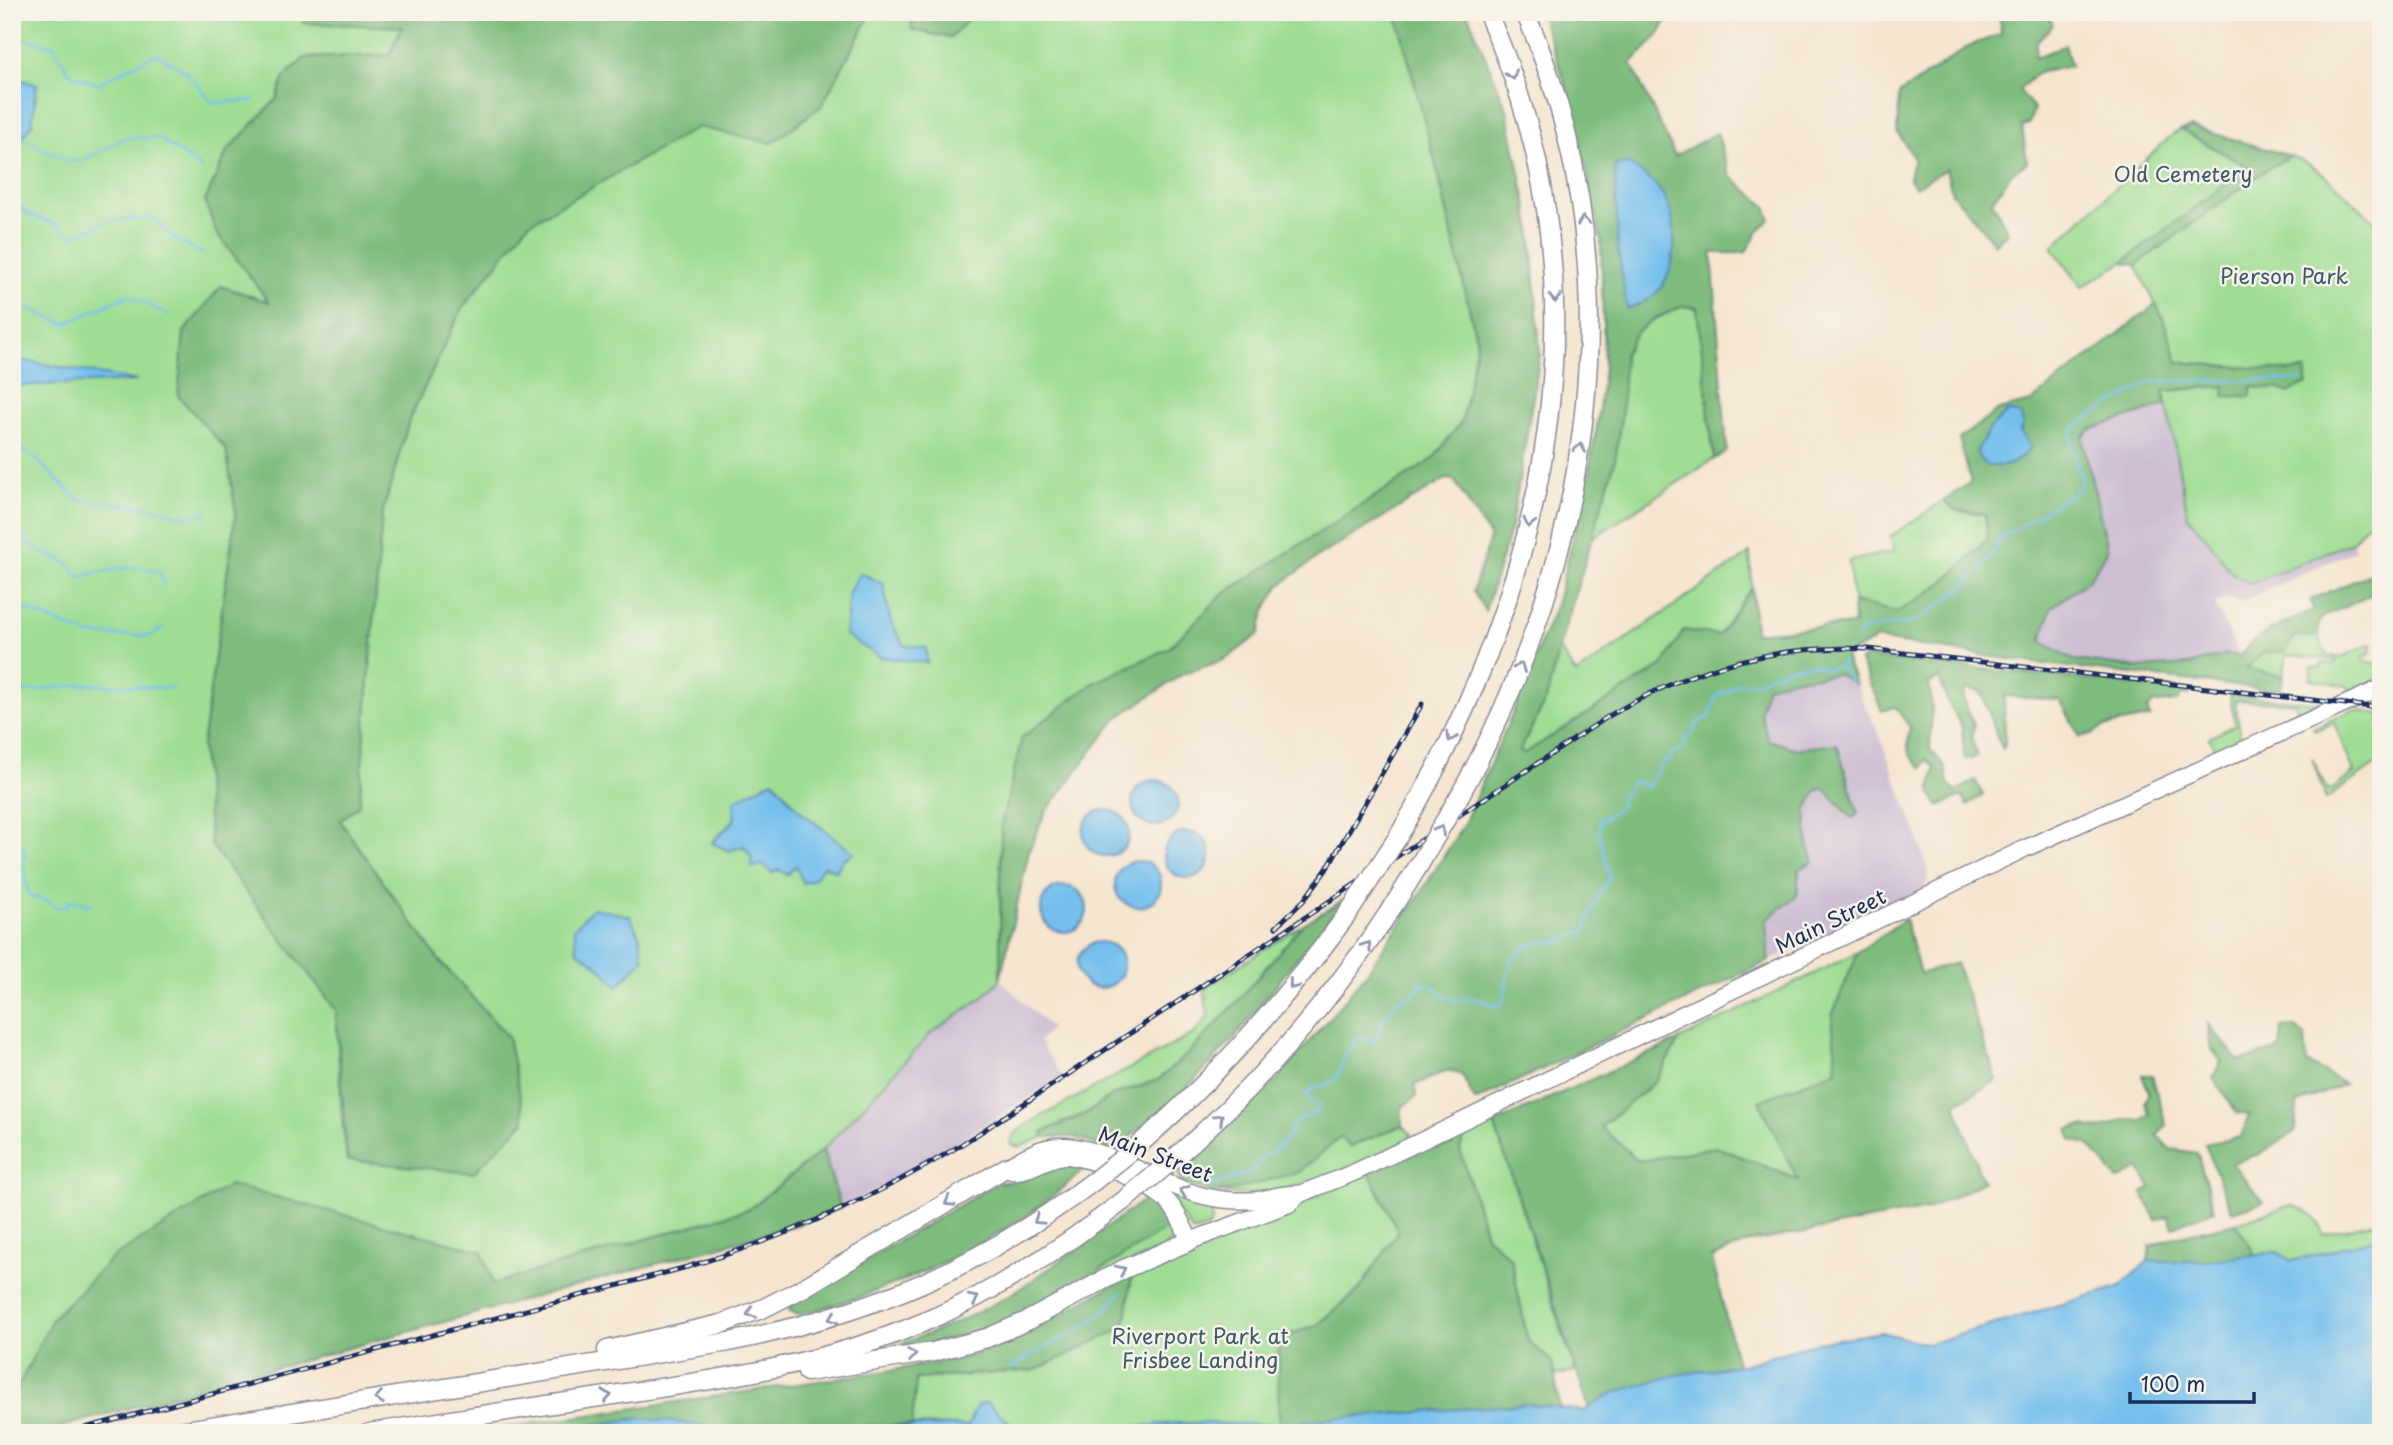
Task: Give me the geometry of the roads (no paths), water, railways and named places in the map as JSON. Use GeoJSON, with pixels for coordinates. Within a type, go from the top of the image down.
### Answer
{"type":"FeatureCollection","features":[{"type":"Feature","properties":{"kind":"highway"},"geometry":{"type":"LineString","coordinates":[[168,1433],[729,1342],[842,1315],[896,1296],[957,1268],[1021,1231],[1094,1181],[1200,1089],[1250,1036],[1349,912],[1398,837],[1451,737],[1495,635],[1533,507],[1551,407],[1555,307],[1546,210],[1538,163],[1524,111],[1487,12]]}},
{"type":"Feature","properties":{"kind":"highway"},"geometry":{"type":"LineString","coordinates":[[369,1433],[788,1366],[834,1354],[925,1322],[1032,1266],[1127,1198],[1169,1164],[1244,1093],[1323,1004],[1372,940],[1419,865],[1460,795],[1511,690],[1546,591],[1572,491],[1588,383],[1590,295],[1579,194],[1557,100],[1525,12]]}},
{"type":"Feature","properties":{"kind":"highway"},"geometry":{"type":"LineString","coordinates":[[447,1387],[482,1375],[674,1336],[755,1312],[793,1293],[1007,1167]]}},
{"type":"Feature","properties":{"kind":"highway"},"geometry":{"type":"LineString","coordinates":[[723,1378],[767,1378],[933,1352],[977,1341],[1018,1325],[1124,1269],[1190,1241]]}},
{"type":"Feature","properties":{"kind":"main road","name":"Main Street"},"geometry":{"type":"LineString","coordinates":[[1300,1194],[1248,1200],[1220,1199],[1174,1188],[1096,1152],[1073,1146],[1059,1145],[1041,1149],[1007,1167],[1018,1172],[1046,1160],[1065,1156],[1094,1162],[1162,1197],[1175,1211],[1190,1241],[1289,1204],[1300,1194],[1418,1143],[2024,849],[2381,688]]}},
{"type":"Feature","properties":{"kind":"main road"},"geometry":{"type":"LineString","coordinates":[[1220,1199],[1220,1230]]}},
{"type":"Feature","properties":{"kind":"water"},"geometry":{"type":"Polygon","coordinates":[[[12,63],[19,79],[37,85],[32,124],[22,139],[12,135],[12,63]]]}},
{"type":"Feature","properties":{"kind":"water"},"geometry":{"type":"Polygon","coordinates":[[[1629,164],[1652,181],[1665,199],[1670,211],[1674,239],[1671,266],[1659,290],[1649,299],[1627,309],[1618,250],[1615,165],[1629,164]]]}},
{"type":"Feature","properties":{"kind":"water"},"geometry":{"type":"Polygon","coordinates":[[[12,359],[26,361],[137,381],[12,386],[12,359]]]}},
{"type":"Feature","properties":{"kind":"water"},"geometry":{"type":"Polygon","coordinates":[[[2008,411],[2021,415],[2023,424],[2020,431],[2030,448],[2011,464],[1986,465],[1979,458],[1977,451],[1990,428],[2008,411]]]}},
{"type":"Feature","properties":{"kind":"water"},"geometry":{"type":"Polygon","coordinates":[[[860,573],[883,583],[890,620],[904,645],[926,648],[927,663],[880,657],[845,635],[849,592],[860,573]]]}},
{"type":"Feature","properties":{"kind":"water"},"geometry":{"type":"Polygon","coordinates":[[[773,780],[801,812],[854,853],[843,859],[836,871],[824,865],[814,879],[803,883],[796,866],[787,875],[779,870],[772,873],[763,865],[752,867],[751,857],[744,846],[729,851],[712,843],[734,821],[735,800],[773,780]]]}},
{"type":"Feature","properties":{"kind":"water"},"geometry":{"type":"Polygon","coordinates":[[[1155,780],[1171,787],[1178,803],[1171,819],[1155,826],[1139,819],[1132,803],[1139,787],[1155,780]]]}},
{"type":"Feature","properties":{"kind":"water"},"geometry":{"type":"Polygon","coordinates":[[[1106,810],[1122,817],[1129,833],[1122,849],[1106,856],[1090,849],[1083,833],[1090,817],[1106,810]]]}},
{"type":"Feature","properties":{"kind":"water"},"geometry":{"type":"Polygon","coordinates":[[[1187,832],[1203,839],[1210,855],[1203,871],[1187,878],[1171,871],[1164,855],[1171,839],[1187,832]]]}},
{"type":"Feature","properties":{"kind":"water"},"geometry":{"type":"Polygon","coordinates":[[[1138,861],[1154,868],[1161,884],[1154,900],[1138,907],[1122,900],[1115,884],[1122,868],[1138,861]]]}},
{"type":"Feature","properties":{"kind":"water"},"geometry":{"type":"Polygon","coordinates":[[[1064,886],[1080,893],[1087,909],[1080,925],[1064,932],[1048,925],[1041,909],[1048,893],[1064,886]]]}},
{"type":"Feature","properties":{"kind":"water"},"geometry":{"type":"Polygon","coordinates":[[[593,908],[630,916],[640,937],[643,959],[618,986],[595,963],[577,951],[574,928],[593,908]]]}},
{"type":"Feature","properties":{"kind":"water"},"geometry":{"type":"Polygon","coordinates":[[[1100,942],[1116,949],[1123,965],[1116,981],[1100,988],[1084,981],[1077,965],[1084,949],[1100,942]]]}},
{"type":"Feature","properties":{"kind":"water"},"geometry":{"type":"Polygon","coordinates":[[[2381,1237],[2381,1433],[538,1433],[642,1418],[729,1429],[968,1426],[977,1405],[988,1403],[1005,1420],[1017,1427],[1056,1432],[1182,1423],[1278,1423],[1529,1404],[1583,1411],[1615,1392],[1675,1375],[1746,1364],[1818,1342],[1881,1332],[1928,1344],[2119,1287],[2148,1261],[2206,1261],[2277,1252],[2292,1261],[2381,1237]]]}},
{"type":"Feature","properties":{"kind":"waterway"},"geometry":{"type":"LineString","coordinates":[[211,17],[242,20],[272,12]]}},
{"type":"Feature","properties":{"kind":"waterway"},"geometry":{"type":"LineString","coordinates":[[12,46],[26,39],[54,46],[69,73],[97,84],[156,54],[185,71],[213,103],[254,100]]}},
{"type":"Feature","properties":{"kind":"waterway"},"geometry":{"type":"LineString","coordinates":[[21,138],[68,161],[82,161],[125,138],[159,138],[203,169]]}},
{"type":"Feature","properties":{"kind":"waterway"},"geometry":{"type":"LineString","coordinates":[[12,199],[26,213],[55,224],[73,236],[108,221],[154,217],[169,235],[202,254]]}},
{"type":"Feature","properties":{"kind":"waterway"},"geometry":{"type":"LineString","coordinates":[[12,297],[26,308],[65,324],[129,295],[168,315]]}},
{"type":"Feature","properties":{"kind":"waterway"},"geometry":{"type":"LineString","coordinates":[[1858,637],[1862,631],[1910,623],[1932,611],[1967,584],[2005,535],[2076,492],[2082,476],[2077,471],[2071,436],[2073,429],[2099,410],[2153,381],[2301,380]]}},
{"type":"Feature","properties":{"kind":"waterway"},"geometry":{"type":"LineString","coordinates":[[12,443],[36,459],[78,500],[149,507],[187,517],[208,512]]}},
{"type":"Feature","properties":{"kind":"waterway"},"geometry":{"type":"LineString","coordinates":[[12,531],[42,552],[68,563],[79,577],[140,568],[161,573],[164,586]]}},
{"type":"Feature","properties":{"kind":"waterway"},"geometry":{"type":"LineString","coordinates":[[12,604],[89,635],[150,636],[164,628]]}},
{"type":"Feature","properties":{"kind":"waterway"},"geometry":{"type":"LineString","coordinates":[[1844,660],[1841,666],[1852,683]]}},
{"type":"Feature","properties":{"kind":"waterway"},"geometry":{"type":"LineString","coordinates":[[1212,1185],[1248,1174],[1257,1167],[1261,1158],[1274,1151],[1289,1137],[1293,1125],[1299,1119],[1314,1114],[1320,1107],[1309,1100],[1306,1094],[1313,1088],[1327,1085],[1337,1078],[1343,1060],[1357,1038],[1366,1038],[1372,1042],[1376,1040],[1383,1019],[1397,1000],[1410,997],[1422,983],[1431,985],[1452,1000],[1473,998],[1498,1006],[1504,1000],[1511,964],[1521,950],[1538,943],[1559,941],[1585,932],[1594,905],[1610,877],[1600,837],[1600,819],[1606,819],[1605,816],[1619,809],[1622,795],[1628,792],[1630,784],[1637,782],[1648,787],[1662,762],[1670,761],[1671,754],[1675,751],[1684,750],[1686,738],[1693,734],[1698,723],[1709,717],[1716,697],[1737,684],[1758,682],[1773,673],[1780,674],[1782,669],[1812,664],[1825,669],[1841,666]]}},
{"type":"Feature","properties":{"kind":"waterway"},"geometry":{"type":"LineString","coordinates":[[12,682],[25,692],[85,684],[172,688]]}},
{"type":"Feature","properties":{"kind":"waterway"},"geometry":{"type":"LineString","coordinates":[[12,829],[16,832],[16,844],[23,846],[26,857],[22,860],[30,896],[50,902],[55,907],[67,907],[67,900],[93,905]]}},
{"type":"Feature","properties":{"kind":"waterway"},"geometry":{"type":"LineString","coordinates":[[1009,1370],[1094,1320],[1113,1303],[1120,1292]]}},
{"type":"Feature","properties":{"kind":"railway"},"geometry":{"type":"LineString","coordinates":[[66,1433],[687,1267],[763,1241],[837,1211],[909,1175],[978,1134],[1609,716],[1639,699],[1701,672],[1767,655],[1834,648],[1869,649],[2381,708]]}},
{"type":"Feature","properties":{"kind":"railway"},"geometry":{"type":"LineString","coordinates":[[1276,927],[1304,900],[1326,870],[1422,704]]}},
{"type":"Feature","properties":{"kind":"park label","name":"Old Cemetery"},"geometry":{"type":"Point","coordinates":[2183,173]}},
{"type":"Feature","properties":{"kind":"park label","name":"Pierson Park"},"geometry":{"type":"Point","coordinates":[2284,275]}},
{"type":"Feature","properties":{"kind":"park label","name":"Riverport Park at Frisbee Landing"},"geometry":{"type":"Point","coordinates":[1200,1347]}}]}
